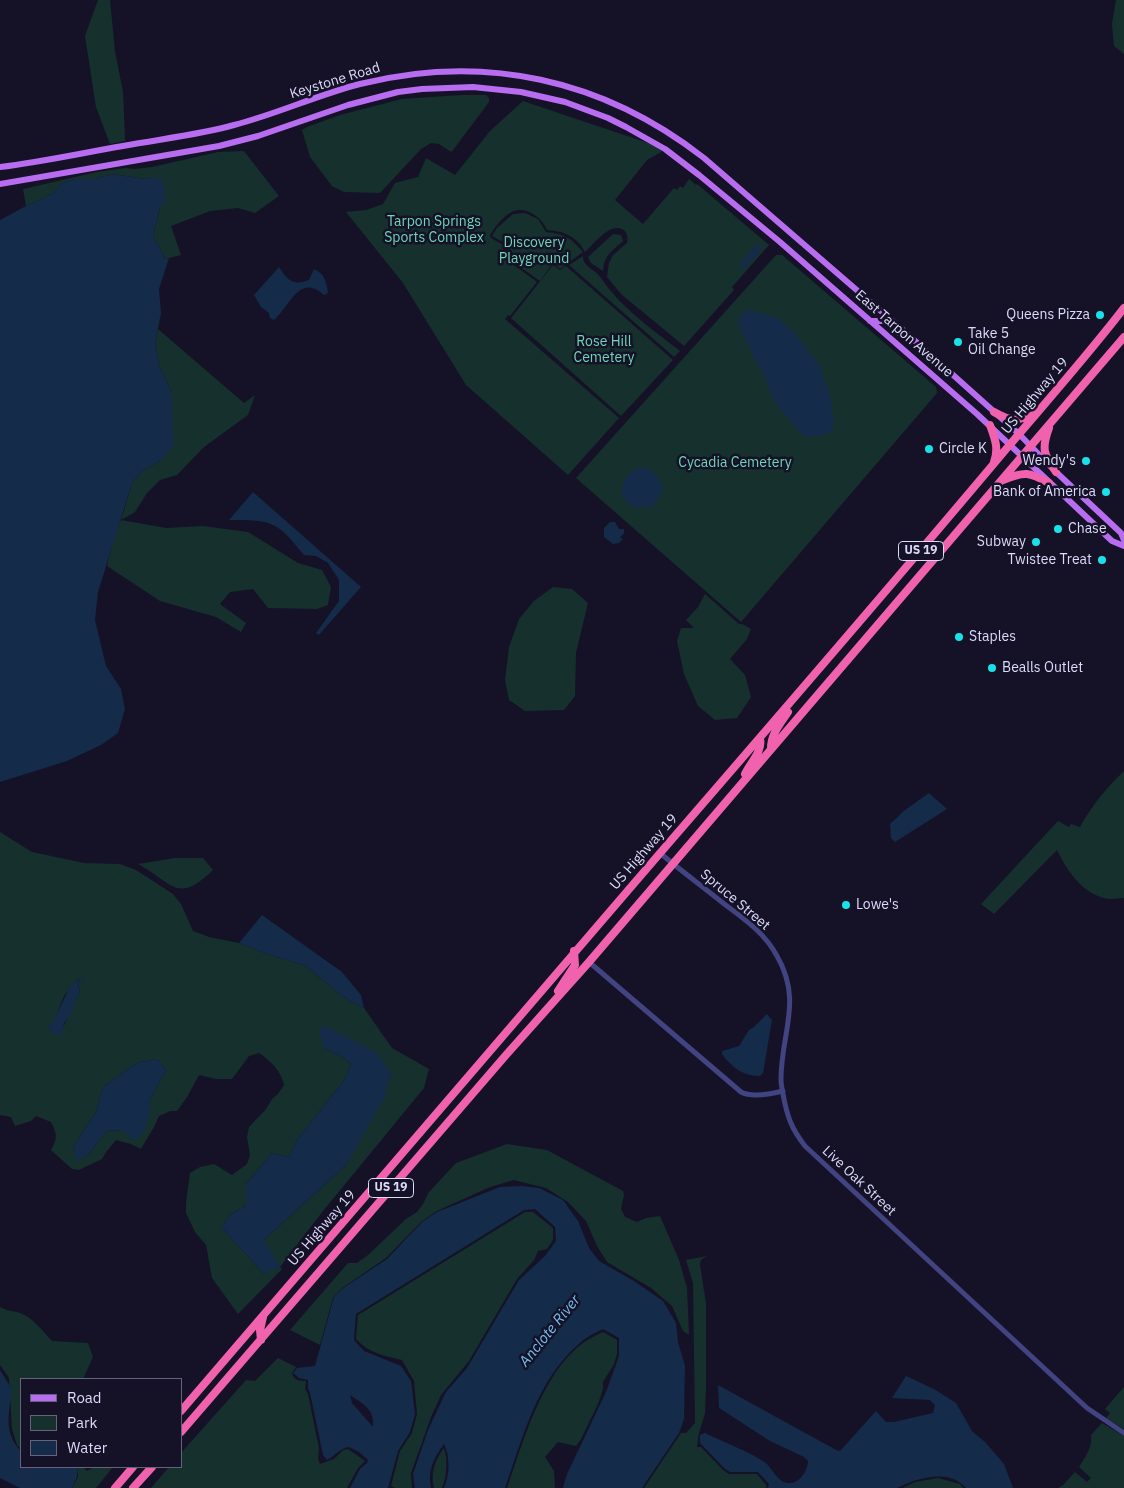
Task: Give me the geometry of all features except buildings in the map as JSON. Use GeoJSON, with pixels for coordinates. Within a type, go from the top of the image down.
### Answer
{"type":"FeatureCollection","features":[{"type":"Feature","properties":{"kind":"highway","name":"US Highway 19"},"geometry":{"type":"LineString","coordinates":[[182,1410],[574,951],[760,739],[1037,414],[1124,308]]}},
{"type":"Feature","properties":{"kind":"highway","name":"US Highway 19"},"geometry":{"type":"LineString","coordinates":[[182,1431],[589,962],[1124,337]]}},
{"type":"Feature","properties":{"kind":"highway"},"geometry":{"type":"LineString","coordinates":[[994,412],[1004,418],[1014,420],[1037,414]]}},
{"type":"Feature","properties":{"kind":"highway"},"geometry":{"type":"LineString","coordinates":[[1051,423],[1044,442],[1044,453],[1056,472]]}},
{"type":"Feature","properties":{"kind":"highway"},"geometry":{"type":"LineString","coordinates":[[990,426],[997,444],[997,454],[993,465]]}},
{"type":"Feature","properties":{"kind":"highway"},"geometry":{"type":"LineString","coordinates":[[1002,481],[1025,473],[1032,474],[1050,483]]}},
{"type":"Feature","properties":{"kind":"highway"},"geometry":{"type":"LineString","coordinates":[[771,748],[774,732],[804,687]]}},
{"type":"Feature","properties":{"kind":"highway"},"geometry":{"type":"LineString","coordinates":[[740,785],[749,765],[759,752],[760,739]]}},
{"type":"Feature","properties":{"kind":"highway"},"geometry":{"type":"LineString","coordinates":[[545,1011],[575,965],[574,951]]}},
{"type":"Feature","properties":{"kind":"highway"},"geometry":{"type":"LineString","coordinates":[[260,1340],[260,1330],[264,1315]]}},
{"type":"Feature","properties":{"kind":"highway"},"geometry":{"type":"LineString","coordinates":[[114,1488],[132,1468]]}},
{"type":"Feature","properties":{"kind":"highway"},"geometry":{"type":"LineString","coordinates":[[133,1488],[151,1468]]}},
{"type":"Feature","properties":{"kind":"main road","name":"Keystone Road"},"geometry":{"type":"LineString","coordinates":[[0,167],[216,130],[358,85],[410,74],[448,71],[503,73],[563,85],[589,93],[625,108],[672,134]]}},
{"type":"Feature","properties":{"kind":"main road","name":"Keystone Road"},"geometry":{"type":"LineString","coordinates":[[0,184],[219,146],[258,136],[373,98],[422,89],[498,89],[565,102],[608,118],[662,147]]}},
{"type":"Feature","properties":{"kind":"main road","name":"East Tarpon Avenue"},"geometry":{"type":"LineString","coordinates":[[672,134],[730,179],[916,341],[1019,434],[1121,533],[1124,540]]}},
{"type":"Feature","properties":{"kind":"main road","name":"East Tarpon Avenue"},"geometry":{"type":"LineString","coordinates":[[662,147],[699,174],[773,236],[990,426],[1112,541],[1124,546]]}},
{"type":"Feature","properties":{"kind":"main road"},"geometry":{"type":"LineString","coordinates":[[870,321],[885,320],[906,339],[916,341]]}},
{"type":"Feature","properties":{"kind":"street","name":"Spruce Street"},"geometry":{"type":"LineString","coordinates":[[660,853],[747,921],[764,937],[778,956],[787,979],[791,998],[788,1033],[782,1067],[783,1091]]}},
{"type":"Feature","properties":{"kind":"street"},"geometry":{"type":"LineString","coordinates":[[589,962],[740,1092],[744,1094],[762,1094],[783,1091]]}},
{"type":"Feature","properties":{"kind":"street","name":"Live Oak Street"},"geometry":{"type":"LineString","coordinates":[[783,1091],[785,1108],[790,1123],[795,1133],[810,1152],[1087,1408],[1124,1433]]}},
{"type":"Feature","properties":{"kind":"green space"},"geometry":{"type":"Polygon","coordinates":[[[98,0],[110,0],[115,51],[123,92],[125,141],[110,144],[96,107],[85,36],[98,0]]]}},
{"type":"Feature","properties":{"kind":"green space"},"geometry":{"type":"Polygon","coordinates":[[[1116,0],[1124,0],[1124,54],[1114,46],[1112,24],[1116,0]]]}},
{"type":"Feature","properties":{"kind":"green space"},"geometry":{"type":"Polygon","coordinates":[[[486,95],[489,98],[489,102],[453,150],[451,152],[439,144],[431,143],[421,149],[380,193],[344,192],[332,186],[310,157],[302,130],[307,127],[340,115],[402,99],[486,95]]]}},
{"type":"Feature","properties":{"kind":"green space","name":"Tarpon Springs Sports Complex"},"geometry":{"type":"Polygon","coordinates":[[[523,101],[651,144],[663,151],[647,160],[615,200],[643,224],[674,188],[677,190],[680,186],[683,188],[689,179],[769,245],[732,287],[734,290],[684,346],[621,294],[607,277],[609,263],[613,255],[627,243],[627,235],[624,230],[612,229],[585,252],[574,238],[564,233],[547,230],[537,217],[528,211],[517,210],[505,216],[499,222],[490,235],[491,238],[503,245],[514,265],[537,282],[510,316],[508,315],[505,319],[619,418],[568,475],[466,385],[403,283],[346,212],[366,210],[383,204],[395,183],[418,177],[426,158],[455,175],[490,131],[523,101]]]}},
{"type":"Feature","properties":{"kind":"green space"},"geometry":{"type":"Polygon","coordinates":[[[244,151],[279,196],[255,213],[238,208],[210,211],[171,226],[181,255],[165,259],[153,236],[160,207],[153,177],[146,179],[112,174],[95,179],[74,179],[63,183],[52,194],[26,206],[23,189],[97,172],[152,167],[218,152],[244,151]]]}},
{"type":"Feature","properties":{"kind":"green space","name":"Discovery Playground"},"geometry":{"type":"Polygon","coordinates":[[[525,213],[538,219],[546,232],[567,238],[575,243],[583,252],[560,269],[553,263],[540,281],[516,264],[505,243],[492,236],[497,228],[513,214],[525,213]]]}},
{"type":"Feature","properties":{"kind":"green space"},"geometry":{"type":"Polygon","coordinates":[[[613,234],[621,235],[623,241],[607,257],[603,271],[591,263],[588,257],[613,234]]]}},
{"type":"Feature","properties":{"kind":"green space","name":"Cycadia Cemetery"},"geometry":{"type":"Polygon","coordinates":[[[776,255],[782,255],[936,387],[937,393],[741,622],[576,478],[776,255]]]}},
{"type":"Feature","properties":{"kind":"green space"},"geometry":{"type":"Polygon","coordinates":[[[583,256],[587,266],[599,275],[617,299],[680,351],[674,357],[569,265],[583,256]]]}},
{"type":"Feature","properties":{"kind":"green space","name":"Rose Hill Cemetery"},"geometry":{"type":"Polygon","coordinates":[[[553,265],[560,270],[566,266],[673,360],[621,416],[511,318],[553,265]]]}},
{"type":"Feature","properties":{"kind":"green space"},"geometry":{"type":"Polygon","coordinates":[[[158,329],[244,403],[255,395],[248,415],[204,447],[177,475],[160,480],[147,493],[135,512],[121,520],[132,483],[142,471],[161,460],[171,391],[159,365],[155,344],[158,329]]]}},
{"type":"Feature","properties":{"kind":"green space"},"geometry":{"type":"Polygon","coordinates":[[[121,520],[166,528],[203,526],[248,532],[298,563],[322,570],[331,587],[328,605],[317,609],[268,608],[253,589],[230,592],[220,604],[246,623],[241,632],[216,617],[160,601],[107,566],[116,530],[121,520]]]}},
{"type":"Feature","properties":{"kind":"green space"},"geometry":{"type":"Polygon","coordinates":[[[553,587],[572,589],[588,603],[576,653],[575,696],[564,710],[525,711],[509,700],[505,680],[509,647],[519,619],[534,601],[553,587]]]}},
{"type":"Feature","properties":{"kind":"green space"},"geometry":{"type":"Polygon","coordinates":[[[705,594],[739,624],[751,629],[747,639],[730,659],[745,675],[751,697],[737,718],[715,720],[698,706],[684,674],[677,641],[681,628],[694,628],[686,620],[698,607],[705,594]]]}},
{"type":"Feature","properties":{"kind":"green space"},"geometry":{"type":"Polygon","coordinates":[[[1123,772],[1124,898],[1106,899],[1082,886],[1065,865],[1057,850],[994,914],[981,904],[1058,821],[1069,827],[1071,824],[1080,827],[1099,798],[1123,772]]]}},
{"type":"Feature","properties":{"kind":"green space"},"geometry":{"type":"Polygon","coordinates":[[[0,832],[32,852],[84,863],[120,864],[136,870],[173,894],[181,904],[193,931],[209,937],[239,943],[306,966],[342,996],[364,1008],[392,1048],[429,1069],[424,1088],[323,1211],[280,1267],[282,1269],[238,1314],[212,1278],[206,1245],[195,1232],[186,1213],[186,1203],[190,1173],[200,1167],[214,1164],[232,1175],[247,1164],[250,1155],[247,1137],[249,1127],[266,1109],[284,1085],[278,1071],[268,1059],[259,1053],[249,1056],[232,1079],[216,1079],[199,1075],[177,1111],[170,1111],[159,1116],[141,1149],[116,1140],[102,1159],[79,1170],[72,1169],[51,1150],[56,1136],[51,1122],[36,1116],[31,1121],[15,1126],[11,1117],[0,1115],[0,832]],[[79,978],[66,993],[54,1021],[48,1029],[52,1031],[62,1029],[80,990],[78,988],[79,981],[81,982],[79,978]],[[324,1048],[341,1056],[351,1064],[345,1079],[297,1140],[289,1157],[272,1153],[246,1184],[246,1205],[230,1215],[221,1227],[264,1274],[264,1240],[346,1165],[391,1074],[324,1048]],[[157,1059],[137,1063],[103,1087],[96,1112],[74,1146],[86,1157],[107,1131],[122,1130],[150,1113],[150,1100],[166,1070],[157,1059]]]}},
{"type":"Feature","properties":{"kind":"green space"},"geometry":{"type":"Polygon","coordinates":[[[175,858],[203,858],[213,870],[201,881],[183,888],[175,887],[138,864],[175,858]]]}},
{"type":"Feature","properties":{"kind":"green space"},"geometry":{"type":"Polygon","coordinates":[[[507,1144],[547,1150],[623,1191],[621,1209],[625,1217],[637,1222],[646,1218],[660,1216],[679,1260],[687,1288],[689,1335],[683,1331],[672,1306],[651,1288],[607,1262],[597,1246],[586,1221],[568,1202],[546,1188],[514,1180],[490,1187],[437,1211],[422,1221],[386,1258],[341,1289],[333,1298],[320,1345],[290,1330],[348,1263],[357,1263],[368,1255],[406,1219],[417,1212],[429,1192],[456,1163],[507,1144]]]}},
{"type":"Feature","properties":{"kind":"green space"},"geometry":{"type":"Polygon","coordinates":[[[525,1212],[533,1212],[553,1228],[553,1240],[547,1249],[538,1251],[534,1260],[517,1279],[469,1361],[441,1395],[411,1473],[412,1488],[395,1488],[391,1486],[400,1451],[412,1433],[417,1414],[414,1381],[402,1360],[372,1351],[356,1339],[358,1315],[525,1212]]]}},
{"type":"Feature","properties":{"kind":"green space"},"geometry":{"type":"Polygon","coordinates":[[[707,1256],[701,1260],[700,1264],[706,1304],[706,1387],[705,1413],[697,1447],[701,1447],[729,1474],[757,1474],[766,1485],[766,1488],[644,1488],[681,1433],[686,1433],[695,1423],[693,1283],[686,1260],[707,1256]]]}},
{"type":"Feature","properties":{"kind":"green space"},"geometry":{"type":"Polygon","coordinates":[[[0,1307],[30,1318],[52,1341],[88,1343],[93,1357],[83,1378],[20,1378],[20,1448],[17,1445],[12,1429],[9,1378],[0,1365],[0,1307]]]}},
{"type":"Feature","properties":{"kind":"green space"},"geometry":{"type":"Polygon","coordinates":[[[603,1332],[617,1340],[617,1354],[614,1364],[603,1382],[603,1389],[598,1404],[576,1446],[558,1442],[545,1457],[554,1471],[555,1488],[507,1488],[527,1430],[545,1390],[556,1372],[583,1343],[603,1332]]]}},
{"type":"Feature","properties":{"kind":"green space"},"geometry":{"type":"Polygon","coordinates":[[[278,1358],[296,1367],[292,1373],[295,1379],[306,1381],[305,1389],[308,1394],[319,1448],[318,1459],[320,1464],[334,1459],[343,1450],[348,1449],[365,1461],[358,1468],[347,1488],[151,1488],[168,1468],[182,1468],[182,1452],[246,1380],[255,1381],[278,1358]]]}},
{"type":"Feature","properties":{"kind":"green space"},"geometry":{"type":"Polygon","coordinates":[[[1124,1387],[1124,1429],[1106,1418],[1110,1413],[1105,1409],[1124,1387]]]}},
{"type":"Feature","properties":{"kind":"green space"},"geometry":{"type":"Polygon","coordinates":[[[1102,1423],[1124,1436],[1124,1488],[1058,1488],[1075,1472],[1087,1482],[1091,1478],[1079,1467],[1090,1448],[1091,1435],[1102,1423]]]}},
{"type":"Feature","properties":{"kind":"green space"},"geometry":{"type":"Polygon","coordinates":[[[444,1448],[446,1463],[445,1479],[442,1488],[434,1488],[434,1467],[444,1448]]]}},
{"type":"Feature","properties":{"kind":"green space"},"geometry":{"type":"Polygon","coordinates":[[[78,1468],[84,1468],[87,1471],[92,1468],[112,1468],[96,1488],[72,1488],[78,1477],[78,1468]]]}},
{"type":"Feature","properties":{"kind":"green space"},"geometry":{"type":"Polygon","coordinates":[[[938,1478],[960,1484],[963,1488],[903,1488],[915,1482],[938,1478]]]}},
{"type":"Feature","properties":{"kind":"water"},"geometry":{"type":"Polygon","coordinates":[[[112,174],[146,179],[153,177],[162,179],[166,201],[160,207],[153,236],[165,259],[169,258],[159,289],[161,313],[155,344],[159,365],[171,391],[174,445],[161,460],[142,471],[132,483],[98,592],[95,620],[106,666],[121,689],[125,709],[118,733],[101,745],[67,761],[0,782],[0,220],[52,194],[63,183],[74,179],[95,179],[112,174]]]}},
{"type":"Feature","properties":{"kind":"water"},"geometry":{"type":"Polygon","coordinates":[[[757,244],[762,248],[744,269],[739,265],[757,244]]]}},
{"type":"Feature","properties":{"kind":"water"},"geometry":{"type":"Polygon","coordinates":[[[279,267],[288,279],[295,282],[309,280],[314,269],[321,273],[324,278],[328,293],[324,295],[315,289],[302,289],[274,320],[270,318],[269,313],[261,307],[254,295],[279,267]]]}},
{"type":"Feature","properties":{"kind":"water"},"geometry":{"type":"Polygon","coordinates":[[[749,310],[775,317],[792,330],[822,369],[822,376],[828,388],[834,419],[833,429],[828,433],[811,437],[803,435],[781,410],[771,395],[763,373],[740,329],[738,321],[744,312],[749,310]]]}},
{"type":"Feature","properties":{"kind":"water"},"geometry":{"type":"Polygon","coordinates":[[[640,467],[649,469],[655,474],[663,488],[660,497],[651,508],[632,507],[622,495],[626,478],[640,467]]]}},
{"type":"Feature","properties":{"kind":"water"},"geometry":{"type":"Polygon","coordinates":[[[253,492],[361,587],[319,635],[316,633],[339,601],[339,580],[328,563],[316,556],[304,555],[290,538],[277,527],[257,521],[229,520],[253,492]]]}},
{"type":"Feature","properties":{"kind":"water"},"geometry":{"type":"Polygon","coordinates":[[[610,522],[615,522],[619,529],[624,529],[624,533],[620,538],[623,539],[619,543],[613,544],[604,537],[604,528],[610,522]]]}},
{"type":"Feature","properties":{"kind":"water"},"geometry":{"type":"Polygon","coordinates":[[[929,793],[947,809],[895,842],[891,838],[890,824],[905,810],[929,793]]]}},
{"type":"Feature","properties":{"kind":"water"},"geometry":{"type":"Polygon","coordinates":[[[262,915],[342,972],[361,995],[364,1008],[342,996],[306,966],[239,943],[262,915]]]}},
{"type":"Feature","properties":{"kind":"water"},"geometry":{"type":"Polygon","coordinates":[[[81,977],[82,982],[79,981],[78,988],[80,990],[69,1018],[64,1023],[63,1030],[58,1037],[48,1029],[60,1008],[69,986],[81,977]]]}},
{"type":"Feature","properties":{"kind":"water"},"geometry":{"type":"Polygon","coordinates":[[[767,1014],[772,1020],[763,1073],[760,1076],[748,1075],[730,1063],[722,1054],[722,1051],[739,1046],[749,1030],[767,1014]]]}},
{"type":"Feature","properties":{"kind":"water"},"geometry":{"type":"Polygon","coordinates":[[[327,1027],[377,1053],[391,1074],[384,1099],[346,1165],[264,1240],[280,1267],[264,1274],[221,1227],[230,1215],[246,1205],[246,1184],[272,1153],[289,1157],[297,1140],[345,1079],[351,1064],[341,1056],[324,1048],[319,1028],[327,1027]]]}},
{"type":"Feature","properties":{"kind":"water"},"geometry":{"type":"Polygon","coordinates":[[[157,1059],[166,1070],[150,1100],[150,1113],[144,1132],[134,1140],[122,1130],[107,1131],[86,1157],[75,1161],[74,1146],[96,1112],[103,1087],[137,1063],[157,1059]]]}},
{"type":"Feature","properties":{"kind":"water","name":"Anclote River"},"geometry":{"type":"Polygon","coordinates":[[[522,1186],[539,1188],[563,1200],[578,1221],[589,1248],[599,1261],[634,1281],[663,1301],[676,1323],[678,1342],[685,1366],[684,1419],[679,1433],[642,1488],[563,1488],[567,1474],[606,1392],[619,1356],[619,1338],[603,1329],[582,1341],[565,1357],[542,1391],[525,1429],[505,1488],[444,1488],[448,1466],[444,1444],[432,1464],[431,1488],[415,1488],[413,1474],[428,1430],[446,1392],[467,1368],[519,1280],[545,1256],[556,1241],[555,1227],[535,1209],[524,1210],[356,1314],[354,1340],[364,1351],[401,1366],[411,1381],[415,1414],[410,1432],[398,1451],[388,1488],[350,1488],[360,1469],[368,1460],[359,1452],[349,1447],[327,1460],[323,1455],[308,1388],[308,1380],[299,1378],[293,1373],[297,1368],[315,1366],[334,1297],[342,1289],[387,1259],[423,1221],[437,1212],[500,1187],[522,1186]],[[350,1395],[352,1403],[373,1427],[370,1411],[364,1404],[350,1395]]]}},
{"type":"Feature","properties":{"kind":"water"},"geometry":{"type":"Polygon","coordinates":[[[0,1370],[12,1389],[9,1430],[15,1444],[20,1450],[20,1468],[78,1468],[77,1477],[72,1488],[20,1488],[0,1478],[0,1370]]]}},
{"type":"Feature","properties":{"kind":"water"},"geometry":{"type":"Polygon","coordinates":[[[906,1376],[934,1389],[956,1403],[972,1431],[985,1442],[1004,1464],[1013,1488],[966,1488],[951,1478],[933,1477],[923,1478],[897,1488],[768,1488],[769,1484],[758,1472],[730,1472],[700,1443],[700,1435],[705,1433],[745,1451],[767,1464],[786,1483],[794,1482],[803,1475],[808,1461],[804,1457],[770,1441],[719,1408],[718,1385],[838,1451],[876,1411],[886,1422],[894,1422],[933,1413],[935,1405],[930,1400],[892,1398],[906,1376]]]}},
{"type":"Feature","properties":{"kind":"place","name":"Queens Pizza"},"geometry":{"type":"Point","coordinates":[1100,315]}},
{"type":"Feature","properties":{"kind":"place","name":"Take 5 Oil Change"},"geometry":{"type":"Point","coordinates":[958,342]}},
{"type":"Feature","properties":{"kind":"place","name":"Circle K"},"geometry":{"type":"Point","coordinates":[929,449]}},
{"type":"Feature","properties":{"kind":"place","name":"Wendy's"},"geometry":{"type":"Point","coordinates":[1086,461]}},
{"type":"Feature","properties":{"kind":"place","name":"Bank of America"},"geometry":{"type":"Point","coordinates":[1106,492]}},
{"type":"Feature","properties":{"kind":"place","name":"Chase"},"geometry":{"type":"Point","coordinates":[1058,529]}},
{"type":"Feature","properties":{"kind":"place","name":"Subway"},"geometry":{"type":"Point","coordinates":[1036,542]}},
{"type":"Feature","properties":{"kind":"place","name":"Twistee Treat"},"geometry":{"type":"Point","coordinates":[1102,560]}},
{"type":"Feature","properties":{"kind":"place","name":"Staples"},"geometry":{"type":"Point","coordinates":[959,637]}},
{"type":"Feature","properties":{"kind":"place","name":"Bealls Outlet"},"geometry":{"type":"Point","coordinates":[992,668]}},
{"type":"Feature","properties":{"kind":"place","name":"Lowe's"},"geometry":{"type":"Point","coordinates":[846,905]}}]}
